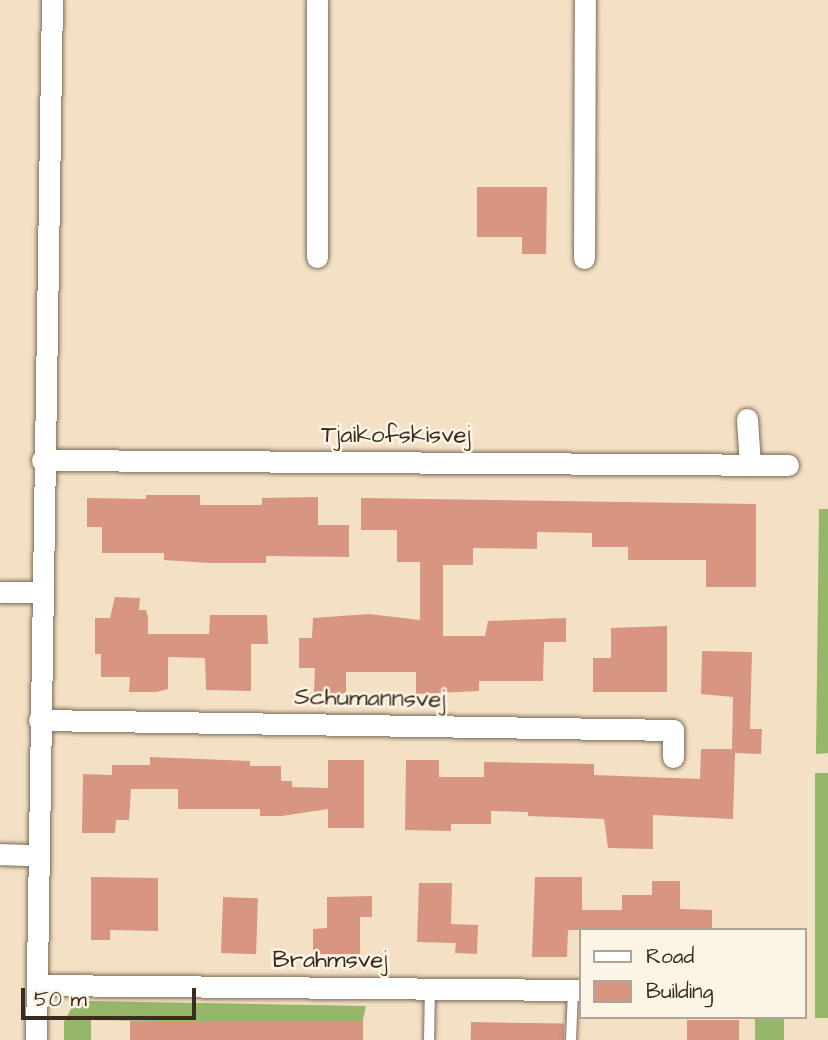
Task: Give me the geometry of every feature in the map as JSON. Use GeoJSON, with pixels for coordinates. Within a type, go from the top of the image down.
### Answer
{"type":"FeatureCollection","features":[{"type":"Feature","properties":{"kind":"street"},"geometry":{"type":"LineString","coordinates":[[36,1040],[42,460],[52,0]]}},
{"type":"Feature","properties":{"kind":"street"},"geometry":{"type":"LineString","coordinates":[[317,0],[317,257]]}},
{"type":"Feature","properties":{"kind":"street"},"geometry":{"type":"LineString","coordinates":[[583,258],[585,0]]}},
{"type":"Feature","properties":{"kind":"street"},"geometry":{"type":"LineString","coordinates":[[747,419],[750,465]]}},
{"type":"Feature","properties":{"kind":"street","name":"Tjaikofskisvej"},"geometry":{"type":"LineString","coordinates":[[42,460],[788,465]]}},
{"type":"Feature","properties":{"kind":"street"},"geometry":{"type":"LineString","coordinates":[[0,592],[41,592]]}},
{"type":"Feature","properties":{"kind":"street","name":"Schumannsvej"},"geometry":{"type":"LineString","coordinates":[[40,720],[673,730],[673,757]]}},
{"type":"Feature","properties":{"kind":"street"},"geometry":{"type":"LineString","coordinates":[[0,855],[38,855]]}},
{"type":"Feature","properties":{"kind":"street","name":"Brahmsvej"},"geometry":{"type":"LineString","coordinates":[[37,985],[577,990]]}},
{"type":"Feature","properties":{"kind":"lane"},"geometry":{"type":"LineString","coordinates":[[429,1040],[430,988]]}},
{"type":"Feature","properties":{"kind":"lane"},"geometry":{"type":"LineString","coordinates":[[571,1040],[577,990]]}},
{"type":"Feature","properties":{"kind":"green space"},"geometry":{"type":"Polygon","coordinates":[[[819,509],[828,509],[828,753],[816,754],[819,509]]]}},
{"type":"Feature","properties":{"kind":"green space"},"geometry":{"type":"Polygon","coordinates":[[[815,773],[828,773],[828,1018],[815,1018],[815,773]]]}},
{"type":"Feature","properties":{"kind":"green space"},"geometry":{"type":"Polygon","coordinates":[[[86,1001],[366,1006],[362,1024],[91,1020],[91,1040],[64,1040],[64,1022],[72,1007],[86,1001]]]}},
{"type":"Feature","properties":{"kind":"green space"},"geometry":{"type":"Polygon","coordinates":[[[755,1019],[784,1019],[784,1040],[755,1040],[755,1019]]]}},
{"type":"Feature","properties":{"kind":"building"},"geometry":{"type":"Polygon","coordinates":[[[477,187],[547,187],[546,254],[522,254],[522,237],[477,237],[477,187]]]}},
{"type":"Feature","properties":{"kind":"building"},"geometry":{"type":"Polygon","coordinates":[[[146,495],[200,495],[200,505],[262,505],[262,498],[318,497],[318,525],[349,525],[349,557],[266,556],[266,563],[209,563],[164,560],[164,553],[102,553],[102,527],[87,527],[87,498],[146,499],[146,495]]]}},
{"type":"Feature","properties":{"kind":"building"},"geometry":{"type":"Polygon","coordinates":[[[361,498],[756,504],[756,587],[706,587],[706,560],[628,560],[628,547],[592,547],[592,533],[537,532],[537,549],[473,548],[473,565],[443,565],[443,636],[485,636],[488,621],[566,618],[566,642],[544,642],[543,681],[479,681],[479,691],[416,694],[416,672],[346,672],[346,694],[314,693],[315,668],[299,668],[299,638],[312,638],[313,618],[369,614],[420,620],[420,562],[397,562],[397,530],[361,530],[361,498]]]}},
{"type":"Feature","properties":{"kind":"building"},"geometry":{"type":"Polygon","coordinates":[[[115,597],[140,598],[139,610],[146,610],[148,634],[209,634],[210,615],[267,615],[268,644],[251,644],[251,691],[206,690],[205,658],[168,657],[168,689],[156,692],[129,692],[130,677],[101,677],[101,654],[95,654],[95,618],[110,618],[115,597]]]}},
{"type":"Feature","properties":{"kind":"building"},"geometry":{"type":"Polygon","coordinates":[[[667,626],[667,692],[593,692],[593,658],[611,658],[611,628],[667,626]]]}},
{"type":"Feature","properties":{"kind":"building"},"geometry":{"type":"Polygon","coordinates":[[[702,651],[752,652],[750,729],[762,729],[761,754],[735,753],[733,819],[653,815],[653,849],[608,848],[604,819],[528,816],[528,812],[491,811],[491,824],[451,824],[451,831],[405,830],[406,760],[439,760],[439,777],[484,777],[484,762],[594,764],[594,775],[700,779],[701,749],[732,749],[733,697],[701,694],[702,651]]]}},
{"type":"Feature","properties":{"kind":"building"},"geometry":{"type":"Polygon","coordinates":[[[150,757],[250,761],[250,766],[281,766],[281,781],[292,781],[292,787],[328,788],[328,760],[364,760],[364,828],[328,828],[328,809],[282,816],[260,816],[260,809],[178,809],[178,789],[131,789],[129,820],[116,820],[115,833],[82,833],[83,774],[112,775],[112,765],[150,765],[150,757]]]}},
{"type":"Feature","properties":{"kind":"building"},"geometry":{"type":"Polygon","coordinates":[[[91,877],[158,878],[158,931],[110,930],[110,940],[91,940],[91,877]]]}},
{"type":"Feature","properties":{"kind":"building"},"geometry":{"type":"Polygon","coordinates":[[[535,877],[582,877],[582,910],[622,910],[622,895],[652,895],[652,881],[680,881],[680,909],[712,910],[712,928],[580,928],[568,930],[567,957],[532,957],[535,877]]]}},
{"type":"Feature","properties":{"kind":"building"},"geometry":{"type":"Polygon","coordinates":[[[419,883],[452,883],[451,924],[478,925],[477,954],[455,953],[456,943],[417,942],[419,883]]]}},
{"type":"Feature","properties":{"kind":"building"},"geometry":{"type":"Polygon","coordinates":[[[372,896],[372,917],[360,917],[360,954],[313,954],[313,929],[327,928],[327,897],[372,896]]]}},
{"type":"Feature","properties":{"kind":"building"},"geometry":{"type":"Polygon","coordinates":[[[223,897],[258,898],[256,954],[221,953],[223,897]]]}},
{"type":"Feature","properties":{"kind":"building"},"geometry":{"type":"Polygon","coordinates":[[[687,1020],[739,1020],[739,1040],[687,1040],[687,1020]]]}},
{"type":"Feature","properties":{"kind":"building"},"geometry":{"type":"Polygon","coordinates":[[[130,1021],[363,1021],[363,1040],[130,1040],[130,1021]]]}},
{"type":"Feature","properties":{"kind":"building"},"geometry":{"type":"Polygon","coordinates":[[[471,1022],[564,1024],[564,1040],[471,1040],[471,1022]]]}}]}
